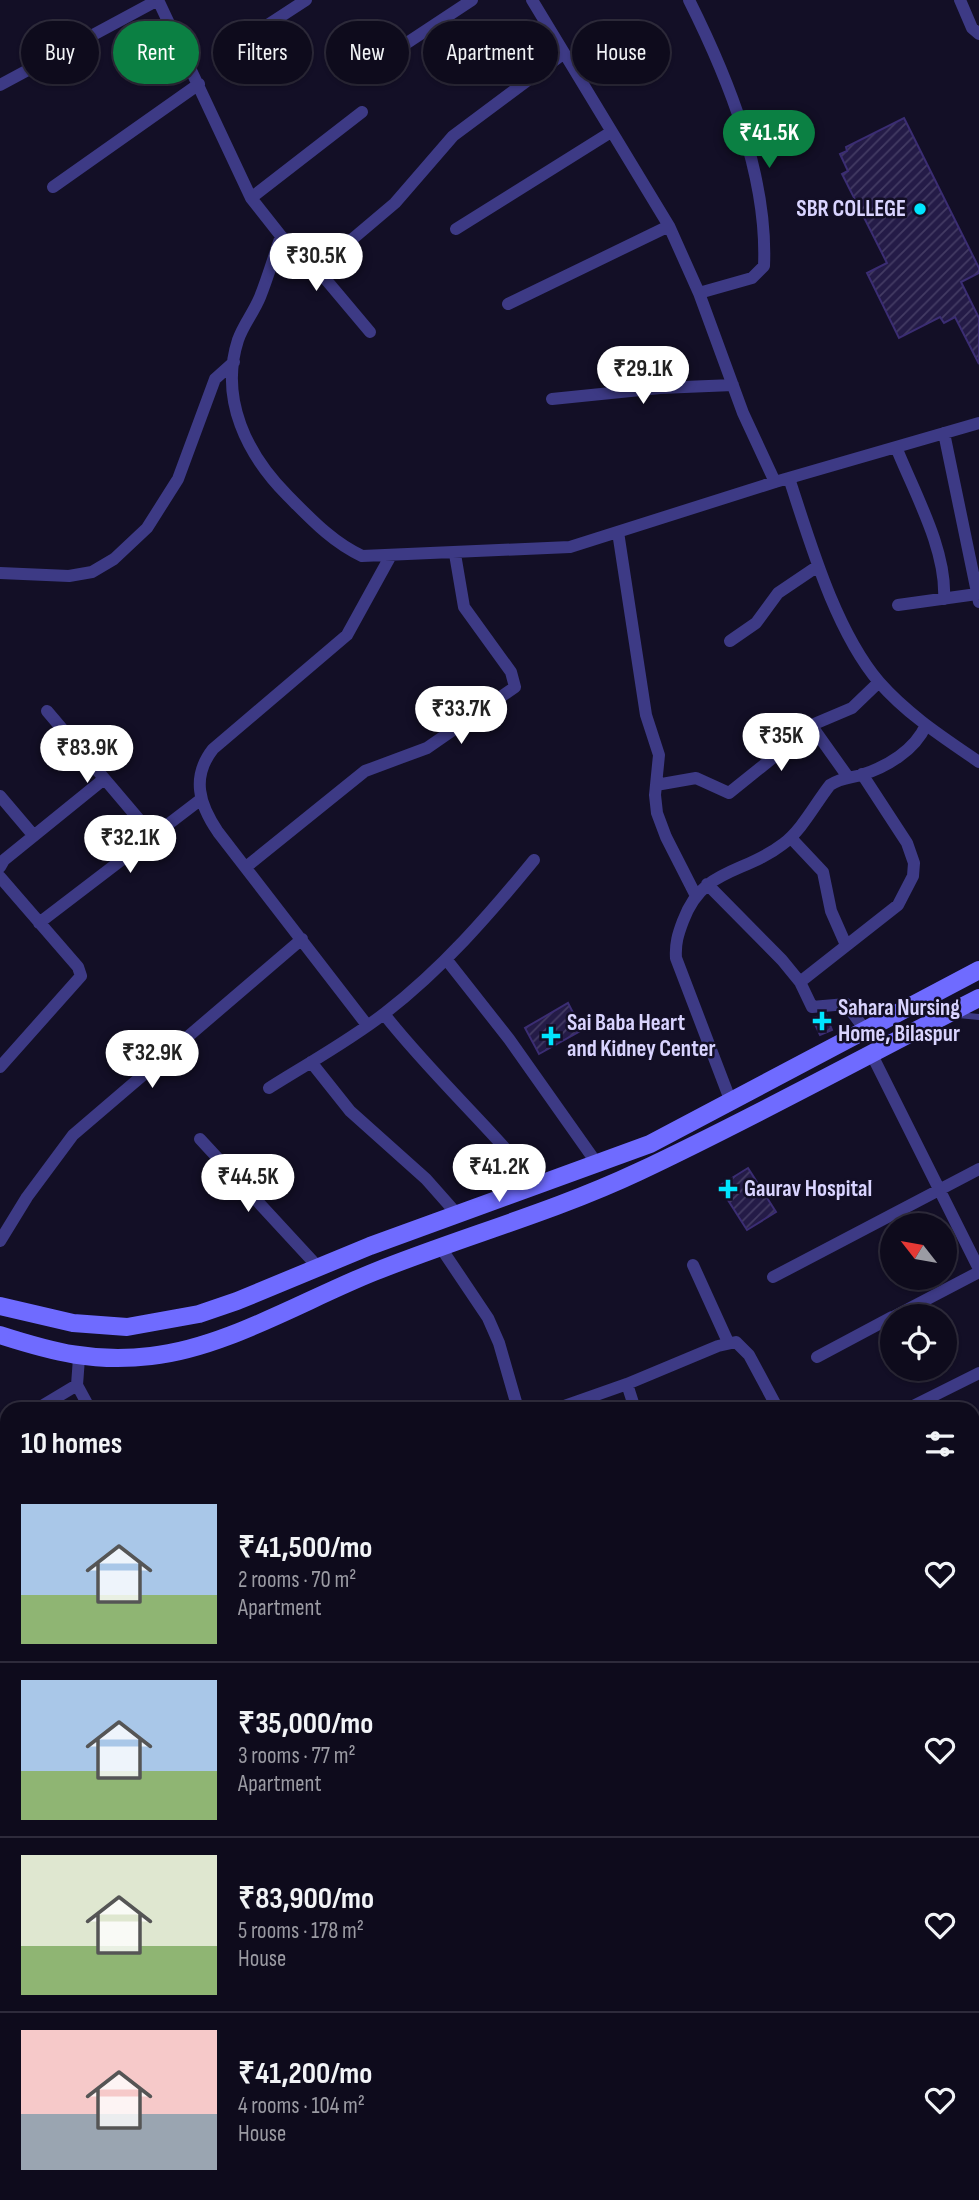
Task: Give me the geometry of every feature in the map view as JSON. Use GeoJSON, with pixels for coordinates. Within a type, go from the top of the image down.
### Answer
{"type":"FeatureCollection","features":[{"type":"Feature","properties":{"kind":"main road"},"geometry":{"type":"LineString","coordinates":[[0,1306],[73,1322],[127,1327],[199,1314],[457,1213],[598,1165],[650,1144],[979,970]]}},
{"type":"Feature","properties":{"kind":"main road"},"geometry":{"type":"LineString","coordinates":[[0,1335],[79,1357],[152,1356],[206,1344],[439,1245],[636,1173],[979,998]]}},
{"type":"Feature","properties":{"kind":"main road"},"geometry":{"type":"LineString","coordinates":[[838,1045],[847,1065]]}},
{"type":"Feature","properties":{"kind":"street"},"geometry":{"type":"LineString","coordinates":[[119,21],[158,0],[168,21]]}},
{"type":"Feature","properties":{"kind":"street"},"geometry":{"type":"LineString","coordinates":[[274,21],[306,0]]}},
{"type":"Feature","properties":{"kind":"street"},"geometry":{"type":"LineString","coordinates":[[409,42],[472,0]]}},
{"type":"Feature","properties":{"kind":"street"},"geometry":{"type":"LineString","coordinates":[[532,0],[669,226],[775,482]]}},
{"type":"Feature","properties":{"kind":"street"},"geometry":{"type":"LineString","coordinates":[[689,0],[729,86],[756,185],[764,254],[764,266],[752,278],[699,293]]}},
{"type":"Feature","properties":{"kind":"street"},"geometry":{"type":"LineString","coordinates":[[960,0],[972,28],[979,34]]}},
{"type":"Feature","properties":{"kind":"street"},"geometry":{"type":"LineString","coordinates":[[0,85],[113,24]]}},
{"type":"Feature","properties":{"kind":"street"},"geometry":{"type":"LineString","coordinates":[[317,269],[395,203],[453,136],[563,54]]}},
{"type":"Feature","properties":{"kind":"street"},"geometry":{"type":"LineString","coordinates":[[53,187],[199,84],[251,198],[281,236],[317,269],[370,332]]}},
{"type":"Feature","properties":{"kind":"street"},"geometry":{"type":"LineString","coordinates":[[251,198],[362,112]]}},
{"type":"Feature","properties":{"kind":"street"},"geometry":{"type":"LineString","coordinates":[[456,229],[611,132]]}},
{"type":"Feature","properties":{"kind":"street"},"geometry":{"type":"LineString","coordinates":[[508,303],[669,226]]}},
{"type":"Feature","properties":{"kind":"street"},"geometry":{"type":"LineString","coordinates":[[281,236],[259,299],[238,340],[231,383],[234,405],[255,458],[324,532],[344,548],[362,556],[390,558],[570,547],[775,482],[979,423]]}},
{"type":"Feature","properties":{"kind":"street"},"geometry":{"type":"LineString","coordinates":[[0,573],[69,576],[92,572],[114,559],[147,528],[178,479],[215,379],[234,362]]}},
{"type":"Feature","properties":{"kind":"street"},"geometry":{"type":"LineString","coordinates":[[552,399],[660,388],[733,385]]}},
{"type":"Feature","properties":{"kind":"street"},"geometry":{"type":"LineString","coordinates":[[898,605],[978,598],[944,433]]}},
{"type":"Feature","properties":{"kind":"street"},"geometry":{"type":"LineString","coordinates":[[896,447],[941,558],[945,578],[944,599]]}},
{"type":"Feature","properties":{"kind":"street"},"geometry":{"type":"LineString","coordinates":[[789,478],[818,566],[844,622],[880,682],[926,725],[979,762]]}},
{"type":"Feature","properties":{"kind":"street"},"geometry":{"type":"LineString","coordinates":[[618,532],[646,715],[657,742],[657,813],[695,894]]}},
{"type":"Feature","properties":{"kind":"street"},"geometry":{"type":"LineString","coordinates":[[246,867],[365,771],[427,748],[515,687],[511,671],[464,607],[455,554]]}},
{"type":"Feature","properties":{"kind":"street"},"geometry":{"type":"LineString","coordinates":[[367,1025],[218,832],[200,800],[200,771],[209,755],[347,635],[390,558]]}},
{"type":"Feature","properties":{"kind":"street"},"geometry":{"type":"LineString","coordinates":[[730,641],[756,623],[778,593],[818,566]]}},
{"type":"Feature","properties":{"kind":"street"},"geometry":{"type":"LineString","coordinates":[[656,785],[696,778],[729,793],[785,748],[795,734],[852,708],[880,682]]}},
{"type":"Feature","properties":{"kind":"street"},"geometry":{"type":"LineString","coordinates":[[47,711],[153,836]]}},
{"type":"Feature","properties":{"kind":"street"},"geometry":{"type":"LineString","coordinates":[[811,725],[848,777]]}},
{"type":"Feature","properties":{"kind":"street"},"geometry":{"type":"LineString","coordinates":[[731,1102],[676,958],[678,935],[695,894],[707,884],[769,854],[791,838],[830,785],[862,774],[911,748],[926,725]]}},
{"type":"Feature","properties":{"kind":"street"},"geometry":{"type":"LineString","coordinates":[[800,982],[898,905],[914,876],[914,863],[906,843],[862,774]]}},
{"type":"Feature","properties":{"kind":"street"},"geometry":{"type":"LineString","coordinates":[[0,867],[104,779]]}},
{"type":"Feature","properties":{"kind":"street"},"geometry":{"type":"LineString","coordinates":[[0,796],[34,836]]}},
{"type":"Feature","properties":{"kind":"street"},"geometry":{"type":"LineString","coordinates":[[39,923],[200,800]]}},
{"type":"Feature","properties":{"kind":"street"},"geometry":{"type":"LineString","coordinates":[[791,838],[823,872],[831,911],[846,945]]}},
{"type":"Feature","properties":{"kind":"street"},"geometry":{"type":"LineString","coordinates":[[268,1088],[384,1014],[446,959],[491,914],[534,860]]}},
{"type":"Feature","properties":{"kind":"street"},"geometry":{"type":"LineString","coordinates":[[0,877],[78,967],[81,976],[0,1067]]}},
{"type":"Feature","properties":{"kind":"street"},"geometry":{"type":"LineString","coordinates":[[707,884],[774,950],[800,982],[812,1007],[846,1004],[866,1031]]}},
{"type":"Feature","properties":{"kind":"street"},"geometry":{"type":"LineString","coordinates":[[0,1241],[27,1197],[73,1135],[302,939]]}},
{"type":"Feature","properties":{"kind":"street"},"geometry":{"type":"LineString","coordinates":[[446,959],[509,1039],[598,1165]]}},
{"type":"Feature","properties":{"kind":"street"},"geometry":{"type":"LineString","coordinates":[[384,1014],[418,1057],[499,1138],[538,1186]]}},
{"type":"Feature","properties":{"kind":"street"},"geometry":{"type":"LineString","coordinates":[[871,1053],[979,1271],[918,1304]]}},
{"type":"Feature","properties":{"kind":"street"},"geometry":{"type":"LineString","coordinates":[[311,1062],[349,1111],[425,1179],[457,1213]]}},
{"type":"Feature","properties":{"kind":"street"},"geometry":{"type":"LineString","coordinates":[[200,1139],[319,1268]]}},
{"type":"Feature","properties":{"kind":"street"},"geometry":{"type":"LineString","coordinates":[[773,1277],[979,1169]]}},
{"type":"Feature","properties":{"kind":"street"},"geometry":{"type":"LineString","coordinates":[[439,1245],[488,1318],[499,1343],[516,1402]]}},
{"type":"Feature","properties":{"kind":"street"},"geometry":{"type":"LineString","coordinates":[[693,1265],[728,1342]]}},
{"type":"Feature","properties":{"kind":"street"},"geometry":{"type":"LineString","coordinates":[[817,1357],[880,1324]]}},
{"type":"Feature","properties":{"kind":"street"},"geometry":{"type":"LineString","coordinates":[[576,1402],[728,1342],[743,1346],[774,1402]]}},
{"type":"Feature","properties":{"kind":"street"},"geometry":{"type":"LineString","coordinates":[[79,1357],[77,1385],[86,1402]]}},
{"type":"Feature","properties":{"kind":"street"},"geometry":{"type":"LineString","coordinates":[[921,1402],[979,1373]]}},
{"type":"Feature","properties":{"kind":"street"},"geometry":{"type":"LineString","coordinates":[[627,1384],[633,1402]]}},
{"type":"Feature","properties":{"kind":"street"},"geometry":{"type":"LineString","coordinates":[[49,1402],[77,1385]]}},
{"type":"Feature","properties":{"kind":"lane"},"geometry":{"type":"LineString","coordinates":[[949,1014],[979,1017]]}},
{"type":"Feature","properties":{"kind":"building"},"geometry":{"type":"Polygon","coordinates":[[[904,118],[979,268],[979,273],[961,282],[979,318],[979,364],[955,317],[944,323],[940,317],[899,338],[867,273],[887,263],[842,174],[848,171],[840,154],[847,151],[846,147],[904,118]]]}},
{"type":"Feature","properties":{"kind":"building"},"geometry":{"type":"Polygon","coordinates":[[[568,1003],[582,1030],[539,1054],[525,1028],[568,1003]]]}},
{"type":"Feature","properties":{"kind":"building"},"geometry":{"type":"Polygon","coordinates":[[[826,1015],[832,1030],[820,1035],[812,1018],[826,1015]]]}},
{"type":"Feature","properties":{"kind":"building"},"geometry":{"type":"Polygon","coordinates":[[[748,1168],[776,1212],[747,1230],[719,1186],[748,1168]]]}},
{"type":"Feature","properties":{"kind":"place","name":"SBR COLLEGE"},"geometry":{"type":"Point","coordinates":[920,209]}},
{"type":"Feature","properties":{"kind":"place","name":"Sahara Nursing Home, Bilaspur"},"geometry":{"type":"Point","coordinates":[822,1021]}},
{"type":"Feature","properties":{"kind":"place","name":"Sai Baba Heart and Kidney Center"},"geometry":{"type":"Point","coordinates":[551,1036]}},
{"type":"Feature","properties":{"kind":"place","name":"Gaurav Hospital"},"geometry":{"type":"Point","coordinates":[728,1189]}}]}
